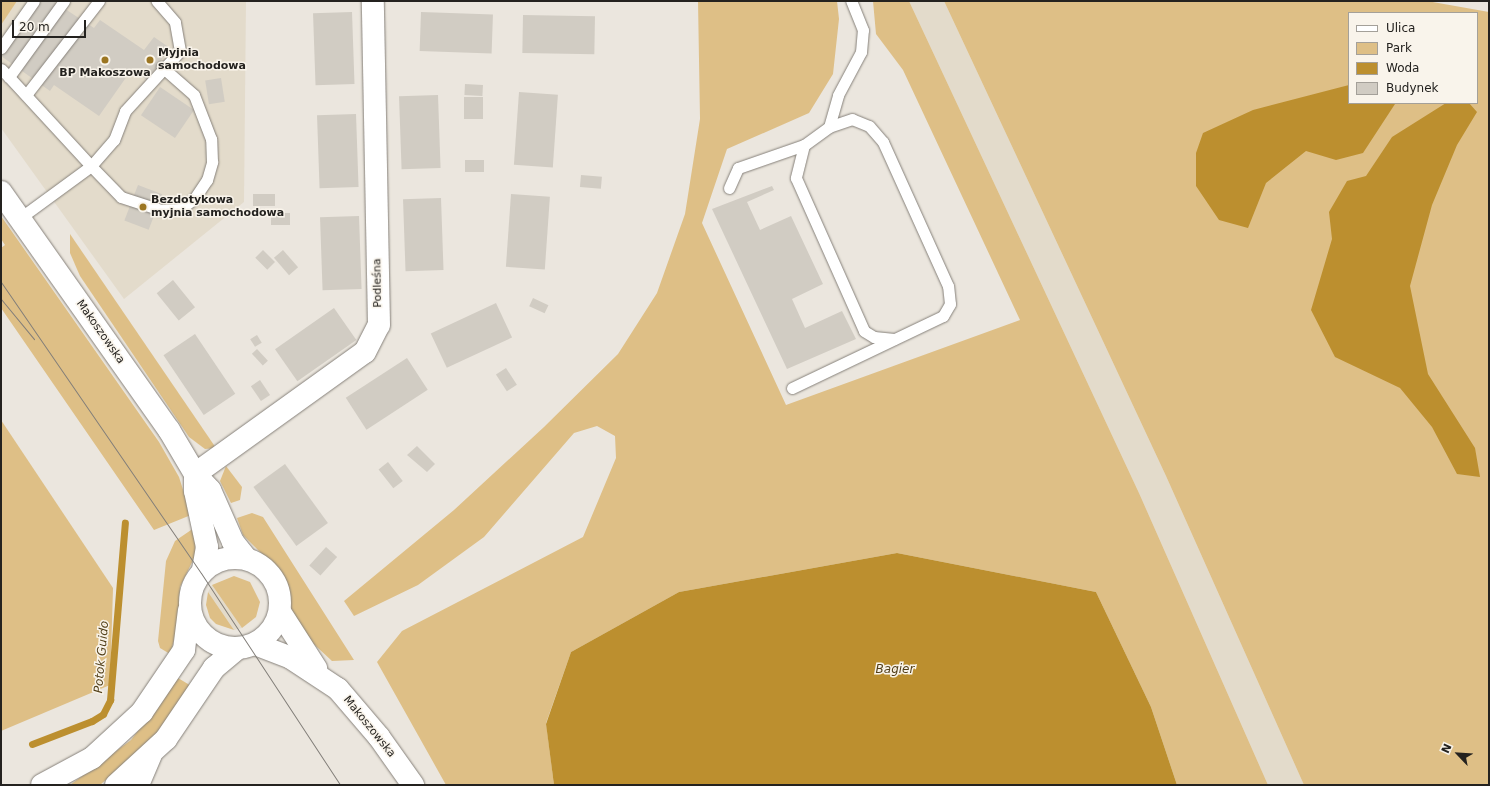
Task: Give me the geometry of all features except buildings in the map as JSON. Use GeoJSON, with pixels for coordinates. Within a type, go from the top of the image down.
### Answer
{"type":"FeatureCollection","features":[{"type":"Feature","properties":{"kind":"main road","name":"Podleśna"},"geometry":{"type":"LineString","coordinates":[[195,474],[365,352],[378,325],[373,1]]}},
{"type":"Feature","properties":{"kind":"main road","name":"Makoszowska"},"geometry":{"type":"LineString","coordinates":[[1,192],[169,430],[195,474],[210,490],[233,542],[246,558],[264,567],[277,584],[280,612],[320,674],[379,737],[413,785]]}},
{"type":"Feature","properties":{"kind":"main road","name":"Makoszowska"},"geometry":{"type":"LineString","coordinates":[[195,474],[195,491],[207,547],[203,570],[192,588],[190,604],[192,618],[204,636],[223,647],[246,646],[282,653],[320,674]]}},
{"type":"Feature","properties":{"kind":"main road","name":"Makoszowska"},"geometry":{"type":"LineString","coordinates":[[203,570],[226,558],[246,558]]}},
{"type":"Feature","properties":{"kind":"main road"},"geometry":{"type":"LineString","coordinates":[[42,785],[92,758],[142,712],[184,650],[190,604]]}},
{"type":"Feature","properties":{"kind":"main road"},"geometry":{"type":"LineString","coordinates":[[116,785],[151,755],[188,710],[214,668],[246,646],[269,633],[280,612]]}},
{"type":"Feature","properties":{"kind":"main road"},"geometry":{"type":"LineString","coordinates":[[138,785],[151,755]]}},
{"type":"Feature","properties":{"kind":"lane"},"geometry":{"type":"LineString","coordinates":[[1,48],[34,1]]}},
{"type":"Feature","properties":{"kind":"lane"},"geometry":{"type":"LineString","coordinates":[[64,1],[5,73],[121,198],[161,210],[180,209],[194,199],[207,180],[212,162],[211,139],[200,114],[194,94],[162,67]]}},
{"type":"Feature","properties":{"kind":"lane"},"geometry":{"type":"LineString","coordinates":[[26,95],[99,1]]}},
{"type":"Feature","properties":{"kind":"lane"},"geometry":{"type":"LineString","coordinates":[[20,218],[91,166],[114,140],[125,111],[162,67],[175,58],[181,44],[175,22],[157,1]]}},
{"type":"Feature","properties":{"kind":"lane"},"geometry":{"type":"LineString","coordinates":[[829,127],[841,88],[861,52],[863,30],[851,1]]}},
{"type":"Feature","properties":{"kind":"lane"},"geometry":{"type":"LineString","coordinates":[[729,188],[738,168],[804,145],[829,127],[852,119],[869,126],[883,142],[948,286],[950,304],[943,316],[792,388]]}},
{"type":"Feature","properties":{"kind":"lane"},"geometry":{"type":"LineString","coordinates":[[804,145],[796,178],[864,331],[874,337],[894,339]]}},
{"type":"Feature","properties":{"kind":"shaded area"},"geometry":{"type":"Polygon","coordinates":[[[1,1],[246,1],[244,202],[124,299],[1,128],[1,1]]]}},
{"type":"Feature","properties":{"kind":"shaded area"},"geometry":{"type":"Polygon","coordinates":[[[909,1],[944,1],[1166,476],[1304,785],[1268,785],[1139,493],[909,1]]]}},
{"type":"Feature","properties":{"kind":"shaded area"},"geometry":{"type":"Polygon","coordinates":[[[212,585],[242,628],[234,630],[208,592],[212,585]]]}},
{"type":"Feature","properties":{"kind":"green space"},"geometry":{"type":"Polygon","coordinates":[[[1,1],[17,1],[1,25],[1,1]]]}},
{"type":"Feature","properties":{"kind":"green space"},"geometry":{"type":"Polygon","coordinates":[[[698,1],[837,1],[839,19],[833,74],[809,113],[727,149],[702,223],[786,405],[1020,320],[903,70],[876,34],[873,1],[909,1],[1139,493],[1268,785],[1177,785],[1151,707],[1096,592],[897,553],[679,592],[571,652],[546,723],[554,785],[446,785],[377,662],[402,631],[583,537],[616,458],[615,436],[597,426],[574,433],[484,537],[418,585],[354,616],[344,601],[454,510],[544,427],[618,354],[657,293],[685,214],[700,119],[698,1]]]}},
{"type":"Feature","properties":{"kind":"green space"},"geometry":{"type":"Polygon","coordinates":[[[944,1],[1427,1],[1489,12],[1489,785],[1304,785],[1166,476],[944,1]]]}},
{"type":"Feature","properties":{"kind":"green space"},"geometry":{"type":"Polygon","coordinates":[[[1,216],[159,442],[179,477],[191,515],[154,530],[1,308],[1,248],[5,245],[1,239],[1,216]]]}},
{"type":"Feature","properties":{"kind":"green space"},"geometry":{"type":"Polygon","coordinates":[[[70,234],[216,448],[205,449],[189,437],[80,276],[70,253],[70,234]]]}},
{"type":"Feature","properties":{"kind":"green space"},"geometry":{"type":"Polygon","coordinates":[[[1,420],[113,588],[110,685],[1,731],[1,420]]]}},
{"type":"Feature","properties":{"kind":"green space"},"geometry":{"type":"Polygon","coordinates":[[[226,466],[242,487],[240,500],[231,503],[220,481],[226,466]]]}},
{"type":"Feature","properties":{"kind":"green space"},"geometry":{"type":"Polygon","coordinates":[[[252,513],[263,517],[354,660],[332,661],[304,635],[291,613],[279,571],[243,535],[237,518],[252,513]]]}},
{"type":"Feature","properties":{"kind":"green space"},"geometry":{"type":"Polygon","coordinates":[[[194,528],[196,554],[180,587],[179,623],[170,654],[160,648],[158,641],[166,561],[175,541],[194,528]]]}},
{"type":"Feature","properties":{"kind":"green space"},"geometry":{"type":"Polygon","coordinates":[[[234,576],[250,582],[260,602],[256,617],[242,628],[212,585],[234,576]]]}},
{"type":"Feature","properties":{"kind":"green space"},"geometry":{"type":"Polygon","coordinates":[[[208,592],[234,630],[216,624],[210,618],[206,605],[208,592]]]}},
{"type":"Feature","properties":{"kind":"green space"},"geometry":{"type":"Polygon","coordinates":[[[178,678],[193,687],[157,735],[100,785],[70,785],[131,740],[178,678]]]}},
{"type":"Feature","properties":{"kind":"water"},"geometry":{"type":"Polygon","coordinates":[[[1348,85],[1348,104],[1395,104],[1363,153],[1336,160],[1306,151],[1266,183],[1248,228],[1219,220],[1196,186],[1196,153],[1203,133],[1253,110],[1348,85]]]}},
{"type":"Feature","properties":{"kind":"water"},"geometry":{"type":"Polygon","coordinates":[[[1444,104],[1470,104],[1477,112],[1457,145],[1432,205],[1410,286],[1428,374],[1475,448],[1480,477],[1457,474],[1432,427],[1400,388],[1335,357],[1311,310],[1332,239],[1329,212],[1347,181],[1366,176],[1392,137],[1444,104]]]}},
{"type":"Feature","properties":{"kind":"water","name":"Bagier"},"geometry":{"type":"Polygon","coordinates":[[[897,553],[1096,592],[1151,707],[1177,785],[554,785],[546,724],[571,652],[679,592],[897,553]]]}},
{"type":"Feature","properties":{"kind":"waterway","name":"Potok Guido"},"geometry":{"type":"LineString","coordinates":[[32,744],[92,721],[103,714],[110,700],[125,523]]}},
{"type":"Feature","properties":{"kind":"tram line"},"geometry":{"type":"LineString","coordinates":[[1,282],[201,573],[340,785]]}},
{"type":"Feature","properties":{"kind":"tram line"},"geometry":{"type":"LineString","coordinates":[[1,299],[34,339]]}},
{"type":"Feature","properties":{"kind":"place","name":"BP Makoszowa"},"geometry":{"type":"Point","coordinates":[105,60]}},
{"type":"Feature","properties":{"kind":"place","name":"Myjnia samochodowa"},"geometry":{"type":"Point","coordinates":[150,60]}},
{"type":"Feature","properties":{"kind":"place","name":"Bezdotykowa myjnia samochodowa"},"geometry":{"type":"Point","coordinates":[143,207]}}]}
